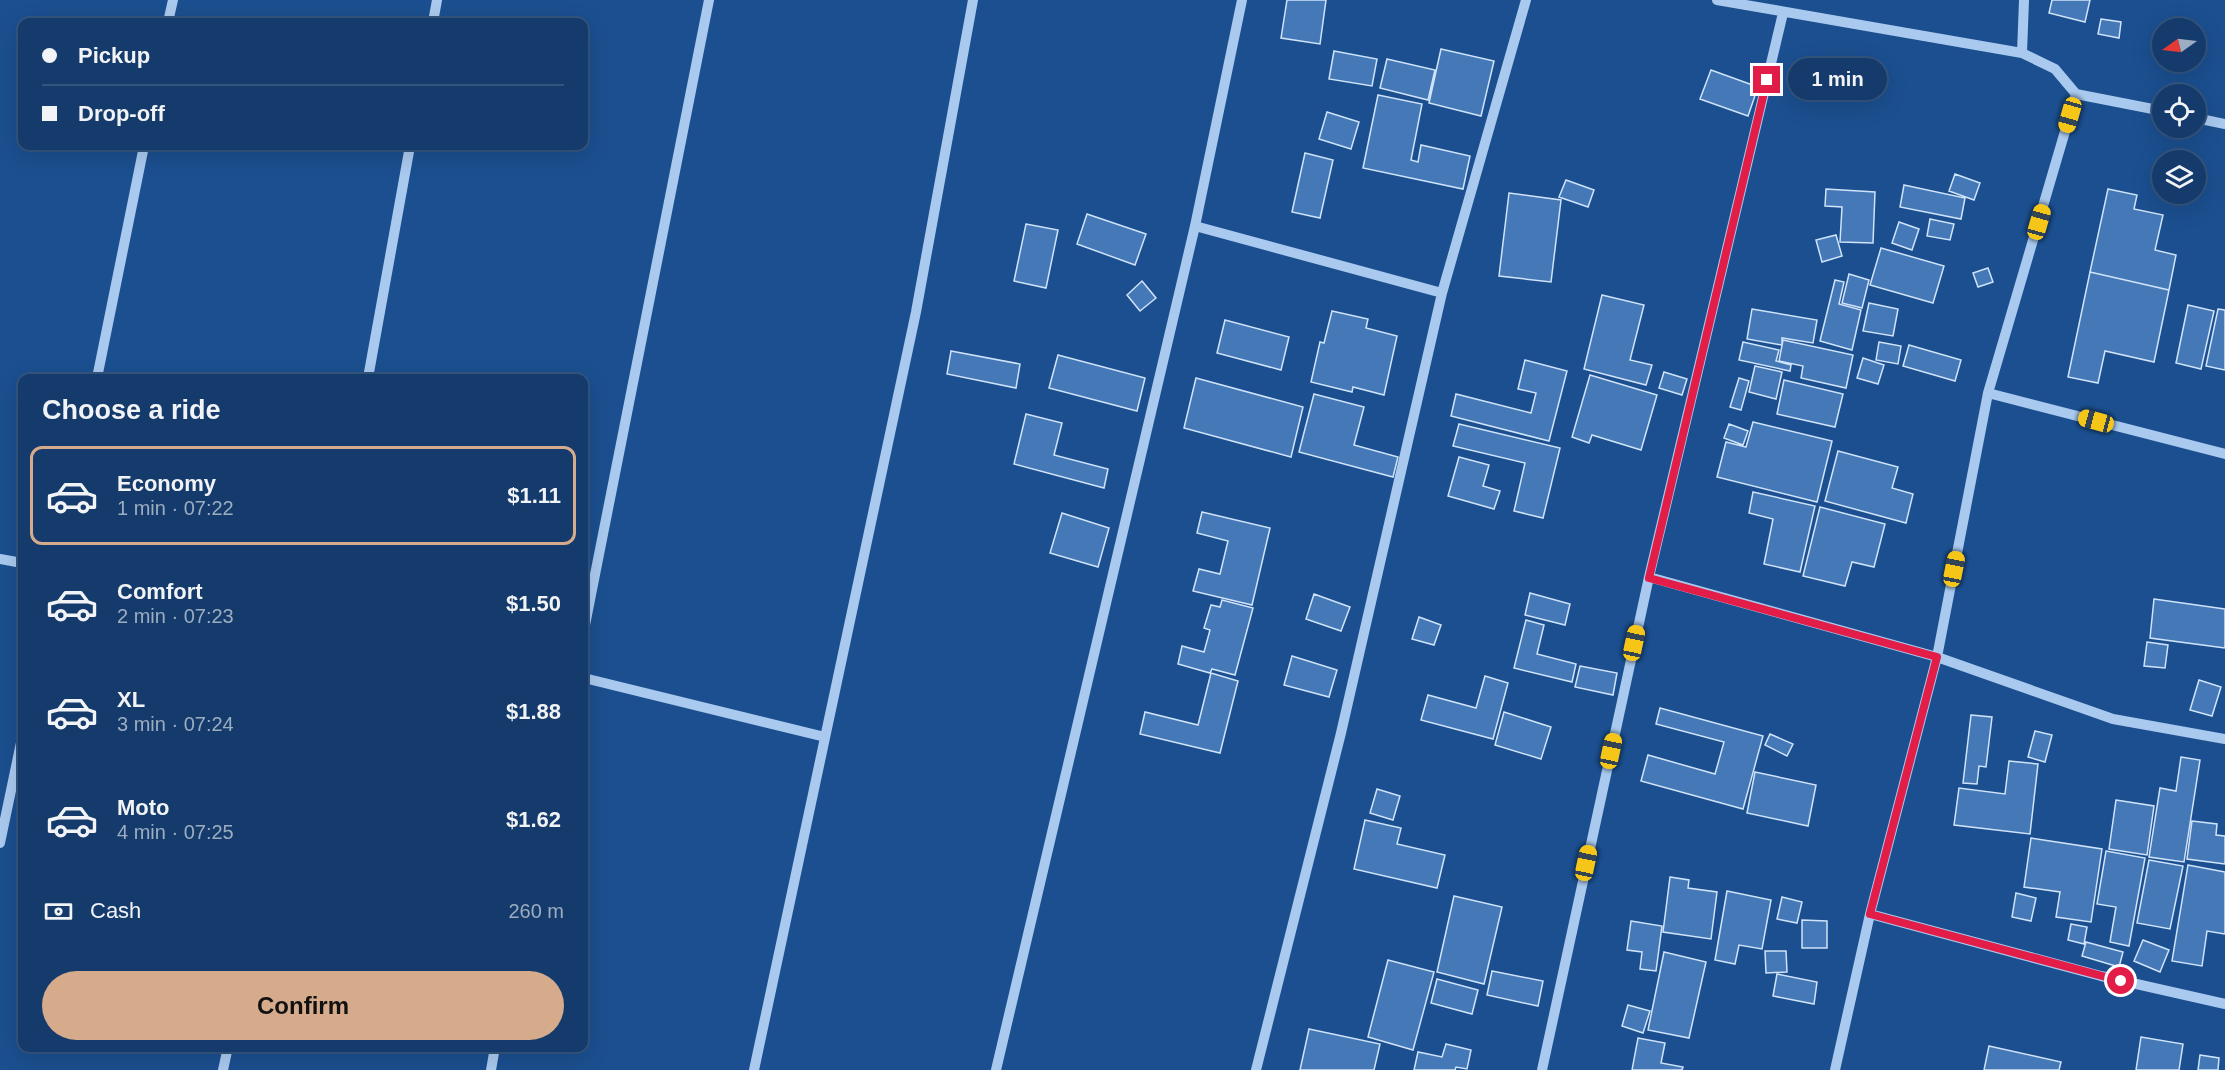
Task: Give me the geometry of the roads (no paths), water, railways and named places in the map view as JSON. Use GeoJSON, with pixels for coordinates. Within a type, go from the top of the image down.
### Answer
{"type":"FeatureCollection","features":[{"type":"Feature","properties":{"kind":"street"},"geometry":{"type":"LineString","coordinates":[[169,18],[173,0]]}},
{"type":"Feature","properties":{"kind":"street"},"geometry":{"type":"LineString","coordinates":[[434,18],[437,0]]}},
{"type":"Feature","properties":{"kind":"street"},"geometry":{"type":"LineString","coordinates":[[588,610],[709,0]]}},
{"type":"Feature","properties":{"kind":"street"},"geometry":{"type":"LineString","coordinates":[[754,1070],[916,312],[973,0]]}},
{"type":"Feature","properties":{"kind":"street"},"geometry":{"type":"LineString","coordinates":[[996,1070],[1195,226],[1242,0]]}},
{"type":"Feature","properties":{"kind":"street"},"geometry":{"type":"LineString","coordinates":[[1256,1070],[1341,733],[1442,293],[1526,0]]}},
{"type":"Feature","properties":{"kind":"street"},"geometry":{"type":"LineString","coordinates":[[1717,0],[2022,53],[2055,69],[2076,94],[2152,109]]}},
{"type":"Feature","properties":{"kind":"street"},"geometry":{"type":"LineString","coordinates":[[2022,53],[2024,0]]}},
{"type":"Feature","properties":{"kind":"street"},"geometry":{"type":"LineString","coordinates":[[1542,1070],[1649,578],[1783,13]]}},
{"type":"Feature","properties":{"kind":"street"},"geometry":{"type":"LineString","coordinates":[[1835,1070],[1870,914],[1937,657],[1988,393],[2076,94]]}},
{"type":"Feature","properties":{"kind":"street"},"geometry":{"type":"LineString","coordinates":[[2206,120],[2225,124]]}},
{"type":"Feature","properties":{"kind":"street"},"geometry":{"type":"LineString","coordinates":[[98,374],[143,150]]}},
{"type":"Feature","properties":{"kind":"street"},"geometry":{"type":"LineString","coordinates":[[369,374],[409,150]]}},
{"type":"Feature","properties":{"kind":"street"},"geometry":{"type":"LineString","coordinates":[[1195,226],[1442,293]]}},
{"type":"Feature","properties":{"kind":"street"},"geometry":{"type":"LineString","coordinates":[[1988,393],[2225,454]]}},
{"type":"Feature","properties":{"kind":"street"},"geometry":{"type":"LineString","coordinates":[[0,559],[18,562]]}},
{"type":"Feature","properties":{"kind":"street"},"geometry":{"type":"LineString","coordinates":[[1649,578],[1937,657],[2113,718],[2225,739]]}},
{"type":"Feature","properties":{"kind":"street"},"geometry":{"type":"LineString","coordinates":[[588,679],[825,737]]}},
{"type":"Feature","properties":{"kind":"street"},"geometry":{"type":"LineString","coordinates":[[0,843],[18,757]]}},
{"type":"Feature","properties":{"kind":"street"},"geometry":{"type":"LineString","coordinates":[[1870,914],[2101,976],[2225,1004]]}},
{"type":"Feature","properties":{"kind":"street"},"geometry":{"type":"LineString","coordinates":[[223,1070],[227,1052]]}},
{"type":"Feature","properties":{"kind":"street"},"geometry":{"type":"LineString","coordinates":[[491,1070],[494,1052]]}}]}
